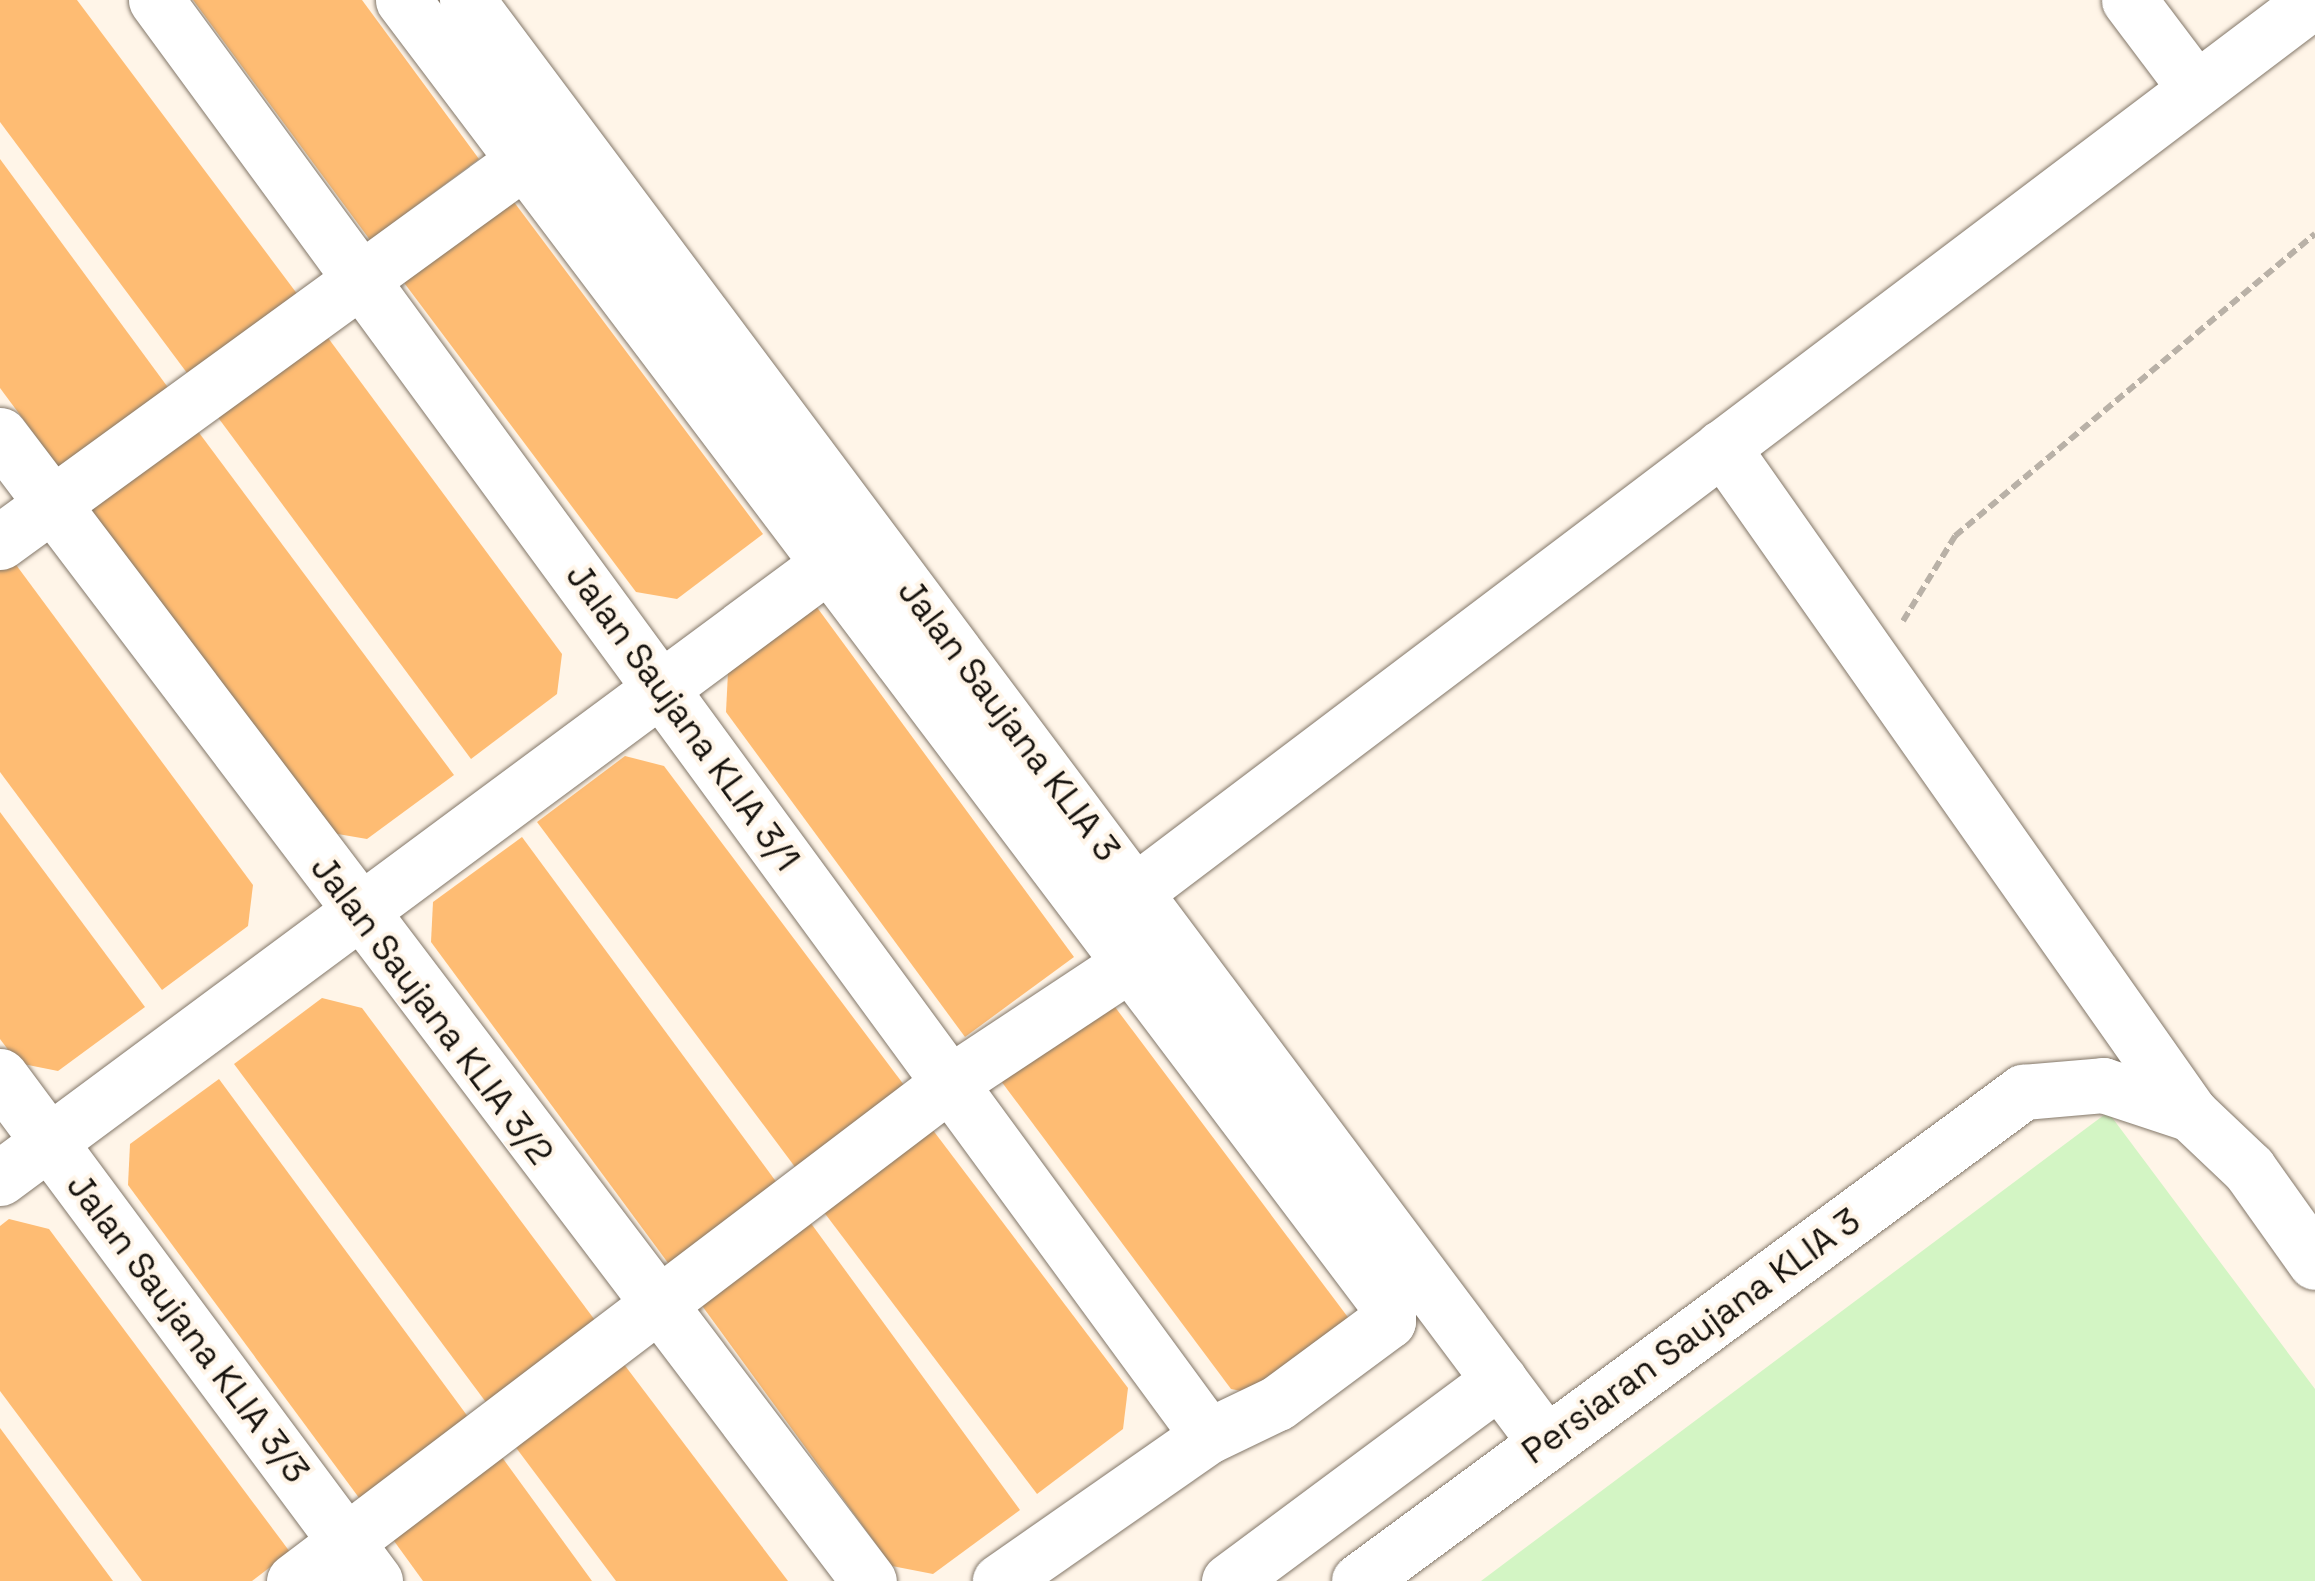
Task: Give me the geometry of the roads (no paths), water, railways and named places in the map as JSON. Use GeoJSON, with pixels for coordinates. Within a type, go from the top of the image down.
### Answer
{"type":"FeatureCollection","features":[{"type":"Feature","properties":{"kind":"street","name":"Jalan Saujana KLIA 3/1"},"geometry":{"type":"LineString","coordinates":[[156,0],[1208,1436]]}},
{"type":"Feature","properties":{"kind":"street"},"geometry":{"type":"LineString","coordinates":[[404,0],[525,160],[851,548],[1131,963],[1391,1313],[1277,1404],[1208,1436],[1000,1581]]}},
{"type":"Feature","properties":{"kind":"street","name":"Jalan Saujana KLIA 3"},"geometry":{"type":"LineString","coordinates":[[467,0],[851,548],[1136,891],[1546,1443]]}},
{"type":"Feature","properties":{"kind":"street"},"geometry":{"type":"LineString","coordinates":[[2129,0],[2196,90]]}},
{"type":"Feature","properties":{"kind":"street"},"geometry":{"type":"LineString","coordinates":[[1136,891],[2314,0]]}},
{"type":"Feature","properties":{"kind":"street"},"geometry":{"type":"LineString","coordinates":[[0,542],[525,160]]}},
{"type":"Feature","properties":{"kind":"street","name":"Jalan Saujana KLIA 3/2"},"geometry":{"type":"LineString","coordinates":[[0,435],[356,911],[869,1581]]}},
{"type":"Feature","properties":{"kind":"street"},"geometry":{"type":"LineString","coordinates":[[1722,447],[2191,1114],[2249,1169],[2315,1262]]}},
{"type":"Feature","properties":{"kind":"street"},"geometry":{"type":"LineString","coordinates":[[0,1178],[851,548]]}},
{"type":"Feature","properties":{"kind":"street"},"geometry":{"type":"LineString","coordinates":[[294,1581],[361,1562],[658,1304],[951,1082],[1131,963]]}},
{"type":"Feature","properties":{"kind":"street","name":"Jalan Saujana KLIA 3/3"},"geometry":{"type":"LineString","coordinates":[[0,1076],[361,1562]]}},
{"type":"Feature","properties":{"kind":"street","name":"Persiaran Saujana KLIA 3"},"geometry":{"type":"LineString","coordinates":[[1359,1581],[2023,1092],[2103,1085],[2191,1114]]}},
{"type":"Feature","properties":{"kind":"street"},"geometry":{"type":"LineString","coordinates":[[1229,1581],[1500,1380]]}}]}
